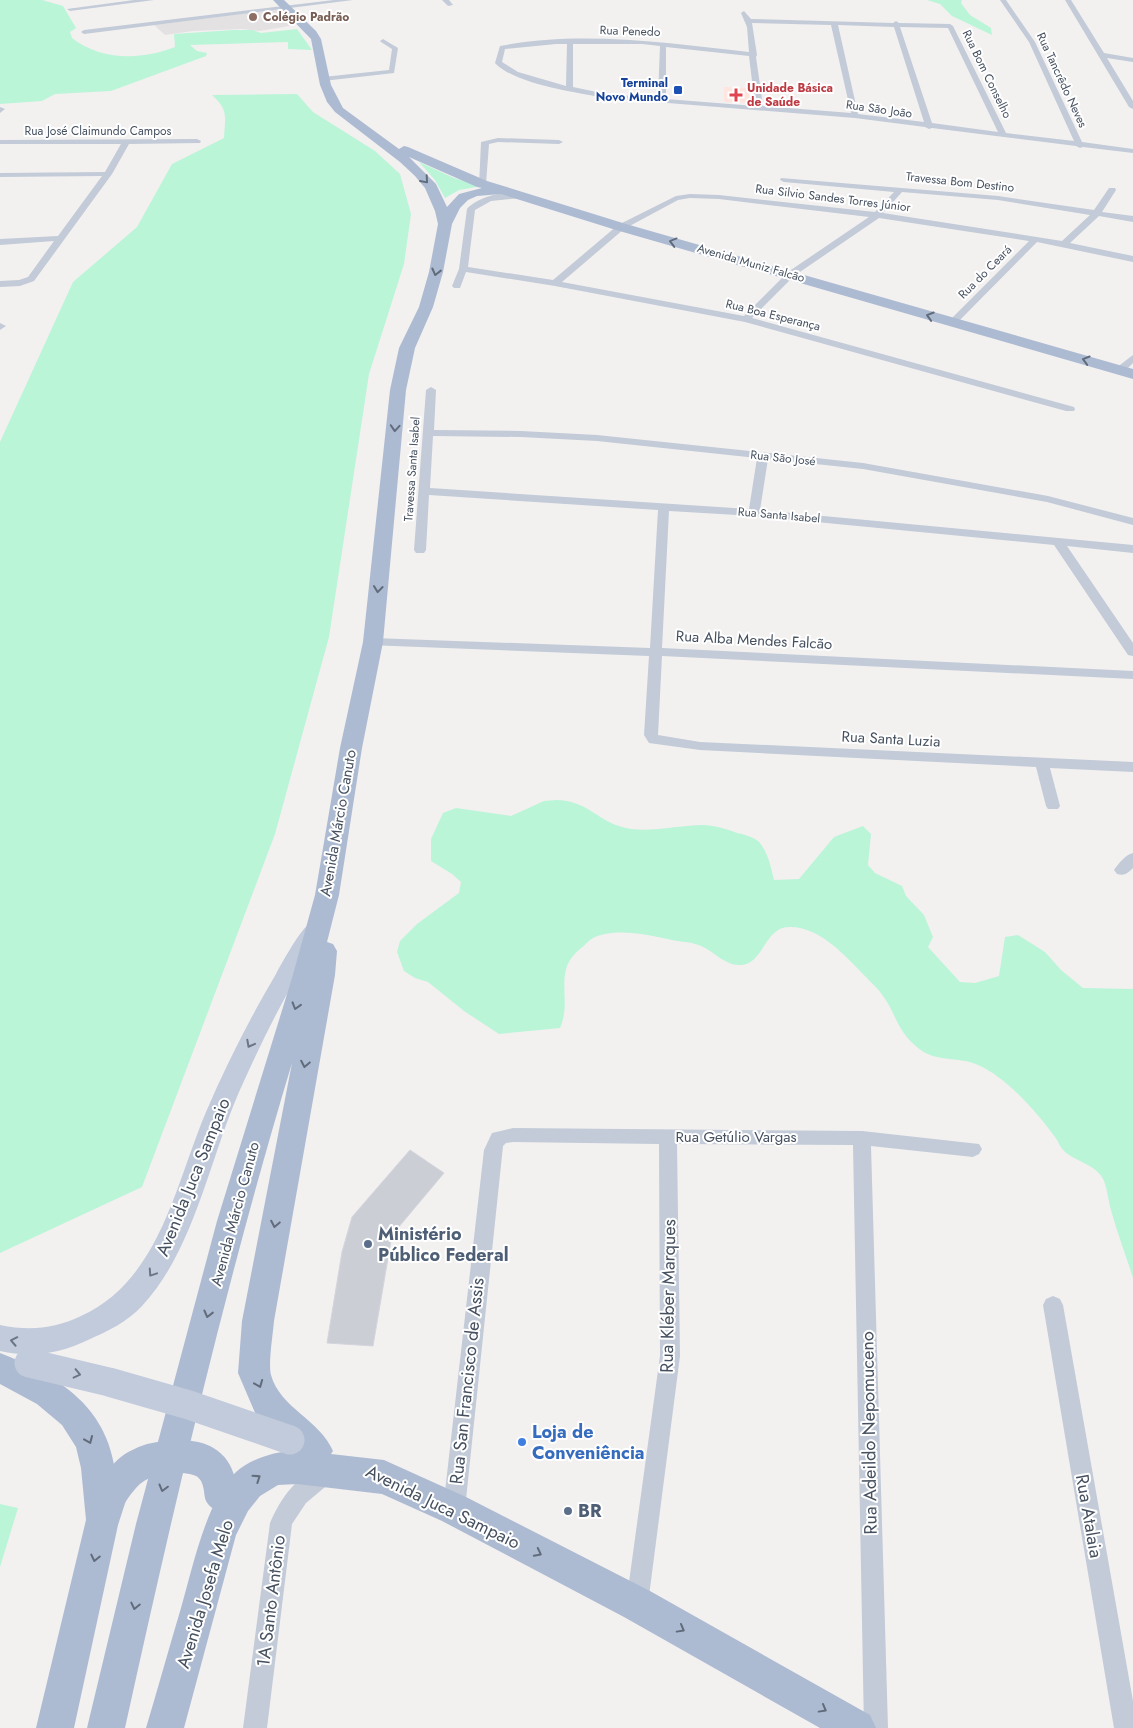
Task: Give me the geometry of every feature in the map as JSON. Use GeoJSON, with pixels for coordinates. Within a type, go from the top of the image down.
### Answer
{"type":"FeatureCollection","features":[{"type":"Feature","properties":{"kind":"main road"},"geometry":{"type":"LineString","coordinates":[[278,0],[316,39],[327,92],[339,110],[375,136]]}},
{"type":"Feature","properties":{"kind":"main road","name":"Avenida Muniz Falcão"},"geometry":{"type":"LineString","coordinates":[[375,136],[430,164],[504,191],[620,227],[791,274],[952,323],[1126,372]]}},
{"type":"Feature","properties":{"kind":"main road","name":"Avenida Márcio Canuto"},"geometry":{"type":"LineString","coordinates":[[106,1728],[154,1524],[232,1221],[327,894],[351,748],[373,642],[398,390],[407,348],[426,307],[436,272],[445,224],[442,211],[431,187],[404,159],[375,136]]}},
{"type":"Feature","properties":{"kind":"main road"},"geometry":{"type":"LineString","coordinates":[[445,224],[456,201],[462,197],[477,192],[504,191]]}},
{"type":"Feature","properties":{"kind":"main road"},"geometry":{"type":"LineString","coordinates":[[312,1454],[267,1404],[254,1373],[258,1321],[268,1260],[322,975],[326,941],[327,894]]}},
{"type":"Feature","properties":{"kind":"main road","name":"Avenida Juca Sampaio"},"geometry":{"type":"LineString","coordinates":[[0,1338],[20,1343],[42,1343],[82,1330],[121,1309],[141,1289],[159,1263],[208,1136],[236,1070],[291,967],[319,926]]}},
{"type":"Feature","properties":{"kind":"main road"},"geometry":{"type":"LineString","coordinates":[[0,1356],[57,1397],[78,1417],[90,1440],[97,1463],[106,1510]]}},
{"type":"Feature","properties":{"kind":"main road"},"geometry":{"type":"LineString","coordinates":[[15,1365],[109,1382],[189,1405],[312,1454]]}},
{"type":"Feature","properties":{"kind":"main road","name":"Avenida Josefa Melo"},"geometry":{"type":"LineString","coordinates":[[165,1728],[220,1531],[236,1499],[248,1484],[263,1474],[278,1468],[297,1467],[312,1454],[384,1477]]}},
{"type":"Feature","properties":{"kind":"main road"},"geometry":{"type":"LineString","coordinates":[[56,1728],[106,1510],[123,1476],[139,1464],[154,1459],[179,1457],[198,1459],[208,1463],[220,1484],[220,1531]]}},
{"type":"Feature","properties":{"kind":"main road","name":"Avenida Juca Sampaio"},"geometry":{"type":"LineString","coordinates":[[384,1477],[454,1509],[637,1604],[858,1728]]}},
{"type":"Feature","properties":{"kind":"street"},"geometry":{"type":"LineString","coordinates":[[70,9],[151,0]]}},
{"type":"Feature","properties":{"kind":"street"},"geometry":{"type":"LineString","coordinates":[[84,32],[350,0]]}},
{"type":"Feature","properties":{"kind":"street","name":"Rua Tancrêdo Neves"},"geometry":{"type":"LineString","coordinates":[[1003,0],[1032,42],[1080,146]]}},
{"type":"Feature","properties":{"kind":"street"},"geometry":{"type":"LineString","coordinates":[[1068,0],[1133,107]]}},
{"type":"Feature","properties":{"kind":"street"},"geometry":{"type":"LineString","coordinates":[[744,12],[749,21],[754,55],[753,69],[759,107]]}},
{"type":"Feature","properties":{"kind":"street"},"geometry":{"type":"LineString","coordinates":[[749,21],[896,23],[929,127]]}},
{"type":"Feature","properties":{"kind":"street"},"geometry":{"type":"LineString","coordinates":[[834,22],[855,116]]}},
{"type":"Feature","properties":{"kind":"street","name":"Rua Bom Conselho"},"geometry":{"type":"LineString","coordinates":[[896,23],[947,25],[952,27],[1004,136]]}},
{"type":"Feature","properties":{"kind":"street"},"geometry":{"type":"LineString","coordinates":[[323,79],[392,72],[395,48],[383,41]]}},
{"type":"Feature","properties":{"kind":"street"},"geometry":{"type":"LineString","coordinates":[[569,90],[570,41]]}},
{"type":"Feature","properties":{"kind":"street","name":"Rua Penedo"},"geometry":{"type":"LineString","coordinates":[[506,45],[570,41],[642,42],[754,55]]}},
{"type":"Feature","properties":{"kind":"street"},"geometry":{"type":"LineString","coordinates":[[662,101],[666,91],[663,44]]}},
{"type":"Feature","properties":{"kind":"street","name":"Rua São João"},"geometry":{"type":"LineString","coordinates":[[506,45],[502,46],[498,61],[501,67],[569,90],[606,96],[855,116],[929,127],[1133,151]]}},
{"type":"Feature","properties":{"kind":"street"},"geometry":{"type":"LineString","coordinates":[[1101,55],[1133,60]]}},
{"type":"Feature","properties":{"kind":"street"},"geometry":{"type":"LineString","coordinates":[[1124,92],[1133,94]]}},
{"type":"Feature","properties":{"kind":"street"},"geometry":{"type":"LineString","coordinates":[[693,96],[706,103]]}},
{"type":"Feature","properties":{"kind":"street"},"geometry":{"type":"LineString","coordinates":[[482,184],[485,142],[498,140],[558,142]]}},
{"type":"Feature","properties":{"kind":"street","name":"Rua José Claimundo Campos"},"geometry":{"type":"LineString","coordinates":[[0,142],[197,141]]}},
{"type":"Feature","properties":{"kind":"street"},"geometry":{"type":"LineString","coordinates":[[0,284],[26,282],[35,275],[108,174],[126,142]]}},
{"type":"Feature","properties":{"kind":"street"},"geometry":{"type":"LineString","coordinates":[[0,175],[108,174]]}},
{"type":"Feature","properties":{"kind":"street","name":"Travessa Bom Destino"},"geometry":{"type":"LineString","coordinates":[[784,180],[901,188],[998,198],[1133,219]]}},
{"type":"Feature","properties":{"kind":"street"},"geometry":{"type":"LineString","coordinates":[[746,320],[791,274],[877,215],[901,188]]}},
{"type":"Feature","properties":{"kind":"street"},"geometry":{"type":"LineString","coordinates":[[1064,244],[1097,213],[1112,190]]}},
{"type":"Feature","properties":{"kind":"street"},"geometry":{"type":"LineString","coordinates":[[458,286],[463,269],[472,209],[483,200],[521,196]]}},
{"type":"Feature","properties":{"kind":"street","name":"Rua Silvio Sandes Torres Júnior"},"geometry":{"type":"LineString","coordinates":[[555,284],[620,227],[676,198],[690,196],[719,197],[877,215],[1036,239],[1133,259]]}},
{"type":"Feature","properties":{"kind":"street"},"geometry":{"type":"LineString","coordinates":[[0,242],[62,238]]}},
{"type":"Feature","properties":{"kind":"street","name":"Rua do Ceará"},"geometry":{"type":"LineString","coordinates":[[952,323],[1036,239]]}},
{"type":"Feature","properties":{"kind":"street","name":"Rua Boa Esperança"},"geometry":{"type":"LineString","coordinates":[[463,269],[555,284],[746,320],[1070,408]]}},
{"type":"Feature","properties":{"kind":"street"},"geometry":{"type":"LineString","coordinates":[[1126,372],[1133,358]]}},
{"type":"Feature","properties":{"kind":"street","name":"Travessa Santa Isabel"},"geometry":{"type":"LineString","coordinates":[[420,550],[431,390]]}},
{"type":"Feature","properties":{"kind":"street","name":"Rua São José"},"geometry":{"type":"LineString","coordinates":[[428,433],[578,436],[863,466],[917,474],[1048,499],[1133,522]]}},
{"type":"Feature","properties":{"kind":"street"},"geometry":{"type":"LineString","coordinates":[[754,512],[763,456]]}},
{"type":"Feature","properties":{"kind":"street","name":"Rua Santa Isabel"},"geometry":{"type":"LineString","coordinates":[[424,491],[754,512],[1133,549]]}},
{"type":"Feature","properties":{"kind":"street"},"geometry":{"type":"LineString","coordinates":[[655,652],[664,507]]}},
{"type":"Feature","properties":{"kind":"street"},"geometry":{"type":"LineString","coordinates":[[1058,542],[1133,652]]}},
{"type":"Feature","properties":{"kind":"street","name":"Rua Alba Mendes Falcão"},"geometry":{"type":"LineString","coordinates":[[373,642],[655,652],[1133,675]]}},
{"type":"Feature","properties":{"kind":"street","name":"Rua Santa Luzia"},"geometry":{"type":"LineString","coordinates":[[655,652],[651,735],[658,742],[700,746],[1133,767]]}},
{"type":"Feature","properties":{"kind":"street"},"geometry":{"type":"LineString","coordinates":[[1042,763],[1053,806]]}},
{"type":"Feature","properties":{"kind":"street"},"geometry":{"type":"LineString","coordinates":[[1122,870],[1133,858]]}},
{"type":"Feature","properties":{"kind":"street","name":"Rua Getúlio Vargas"},"geometry":{"type":"LineString","coordinates":[[500,1136],[862,1138],[973,1149]]}},
{"type":"Feature","properties":{"kind":"street","name":"Rua San Francisco de Assis"},"geometry":{"type":"LineString","coordinates":[[454,1509],[491,1161],[495,1141],[500,1136]]}},
{"type":"Feature","properties":{"kind":"street","name":"Rua Kléber Marques"},"geometry":{"type":"LineString","coordinates":[[637,1604],[670,1356],[668,1137]]}},
{"type":"Feature","properties":{"kind":"street","name":"Rua Adeildo Nepomuceno"},"geometry":{"type":"LineString","coordinates":[[862,1138],[876,1728]]}},
{"type":"Feature","properties":{"kind":"street","name":"Rua Atalaia"},"geometry":{"type":"LineString","coordinates":[[1053,1305],[1126,1728]]}},
{"type":"Feature","properties":{"kind":"street","name":"1A Santo Antônio"},"geometry":{"type":"LineString","coordinates":[[259,1726],[281,1523],[291,1502],[307,1485],[312,1454]]}},
{"type":"Feature","properties":{"kind":"shaded area","name":"Colégio Padrão"},"geometry":{"type":"Polygon","coordinates":[[[279,9],[296,25],[259,31],[242,29],[193,31],[165,35],[154,25],[279,9]]]}},
{"type":"Feature","properties":{"kind":"shaded area","name":"Unidade Básica de Saúde"},"geometry":{"type":"Polygon","coordinates":[[[724,87],[749,88],[749,103],[724,102],[724,87]]]}},
{"type":"Feature","properties":{"kind":"green space"},"geometry":{"type":"Polygon","coordinates":[[[0,0],[42,0],[63,6],[76,28],[70,32],[72,38],[83,46],[109,54],[136,56],[149,54],[175,47],[174,34],[233,30],[253,30],[261,33],[297,29],[312,50],[288,49],[288,42],[190,45],[197,51],[207,53],[206,56],[111,91],[55,94],[42,101],[0,104],[0,0]]]}},
{"type":"Feature","properties":{"kind":"green space"},"geometry":{"type":"Polygon","coordinates":[[[927,0],[962,0],[961,3],[970,15],[991,28],[992,35],[952,16],[940,4],[927,0]]]}},
{"type":"Feature","properties":{"kind":"green space"},"geometry":{"type":"Polygon","coordinates":[[[297,94],[313,112],[375,151],[400,174],[411,214],[404,264],[369,374],[329,637],[275,834],[142,1187],[0,1253],[0,442],[73,282],[137,227],[172,164],[224,138],[224,110],[212,95],[297,94]]]}},
{"type":"Feature","properties":{"kind":"green space"},"geometry":{"type":"Polygon","coordinates":[[[419,162],[454,178],[482,186],[459,190],[445,198],[435,180],[419,162]]]}},
{"type":"Feature","properties":{"kind":"green space"},"geometry":{"type":"Polygon","coordinates":[[[556,800],[577,804],[608,822],[626,828],[644,830],[707,825],[748,836],[758,841],[764,850],[769,860],[774,880],[799,879],[834,837],[863,826],[871,834],[868,865],[875,873],[902,886],[906,896],[924,915],[933,937],[928,947],[960,982],[975,983],[999,976],[1005,937],[1018,935],[1045,952],[1061,970],[1083,988],[1133,989],[1133,1278],[1113,1219],[1105,1184],[1098,1172],[1064,1151],[1048,1127],[1030,1106],[1010,1086],[989,1071],[970,1062],[932,1056],[918,1048],[905,1035],[888,1003],[877,988],[841,952],[812,932],[801,928],[781,928],[769,939],[754,959],[747,964],[739,965],[729,963],[706,948],[694,944],[622,932],[602,935],[591,939],[578,951],[567,966],[564,981],[565,1004],[560,1028],[499,1034],[464,1011],[428,982],[415,978],[404,971],[397,952],[400,941],[417,924],[459,893],[461,882],[431,861],[431,839],[443,813],[456,808],[511,816],[544,801],[556,800]]]}},
{"type":"Feature","properties":{"kind":"green space"},"geometry":{"type":"Polygon","coordinates":[[[0,1504],[18,1508],[0,1567],[0,1504]]]}},
{"type":"Feature","properties":{"kind":"building","name":"Ministério Público Federal"},"geometry":{"type":"Polygon","coordinates":[[[410,1150],[444,1173],[392,1235],[373,1346],[327,1343],[342,1252],[352,1217],[410,1150]]]}},
{"type":"Feature","properties":{"kind":"place","name":"Colégio Padrão"},"geometry":{"type":"Point","coordinates":[253,17]}},
{"type":"Feature","properties":{"kind":"place","name":"Terminal Novo Mundo"},"geometry":{"type":"Point","coordinates":[678,90]}},
{"type":"Feature","properties":{"kind":"place","name":"Unidade Básica de Saúde"},"geometry":{"type":"Point","coordinates":[736,95]}},
{"type":"Feature","properties":{"kind":"place","name":"Ministério Público Federal"},"geometry":{"type":"Point","coordinates":[368,1244]}},
{"type":"Feature","properties":{"kind":"place","name":"Loja de Conveniência"},"geometry":{"type":"Point","coordinates":[522,1442]}},
{"type":"Feature","properties":{"kind":"place","name":"BR"},"geometry":{"type":"Point","coordinates":[568,1511]}}]}
